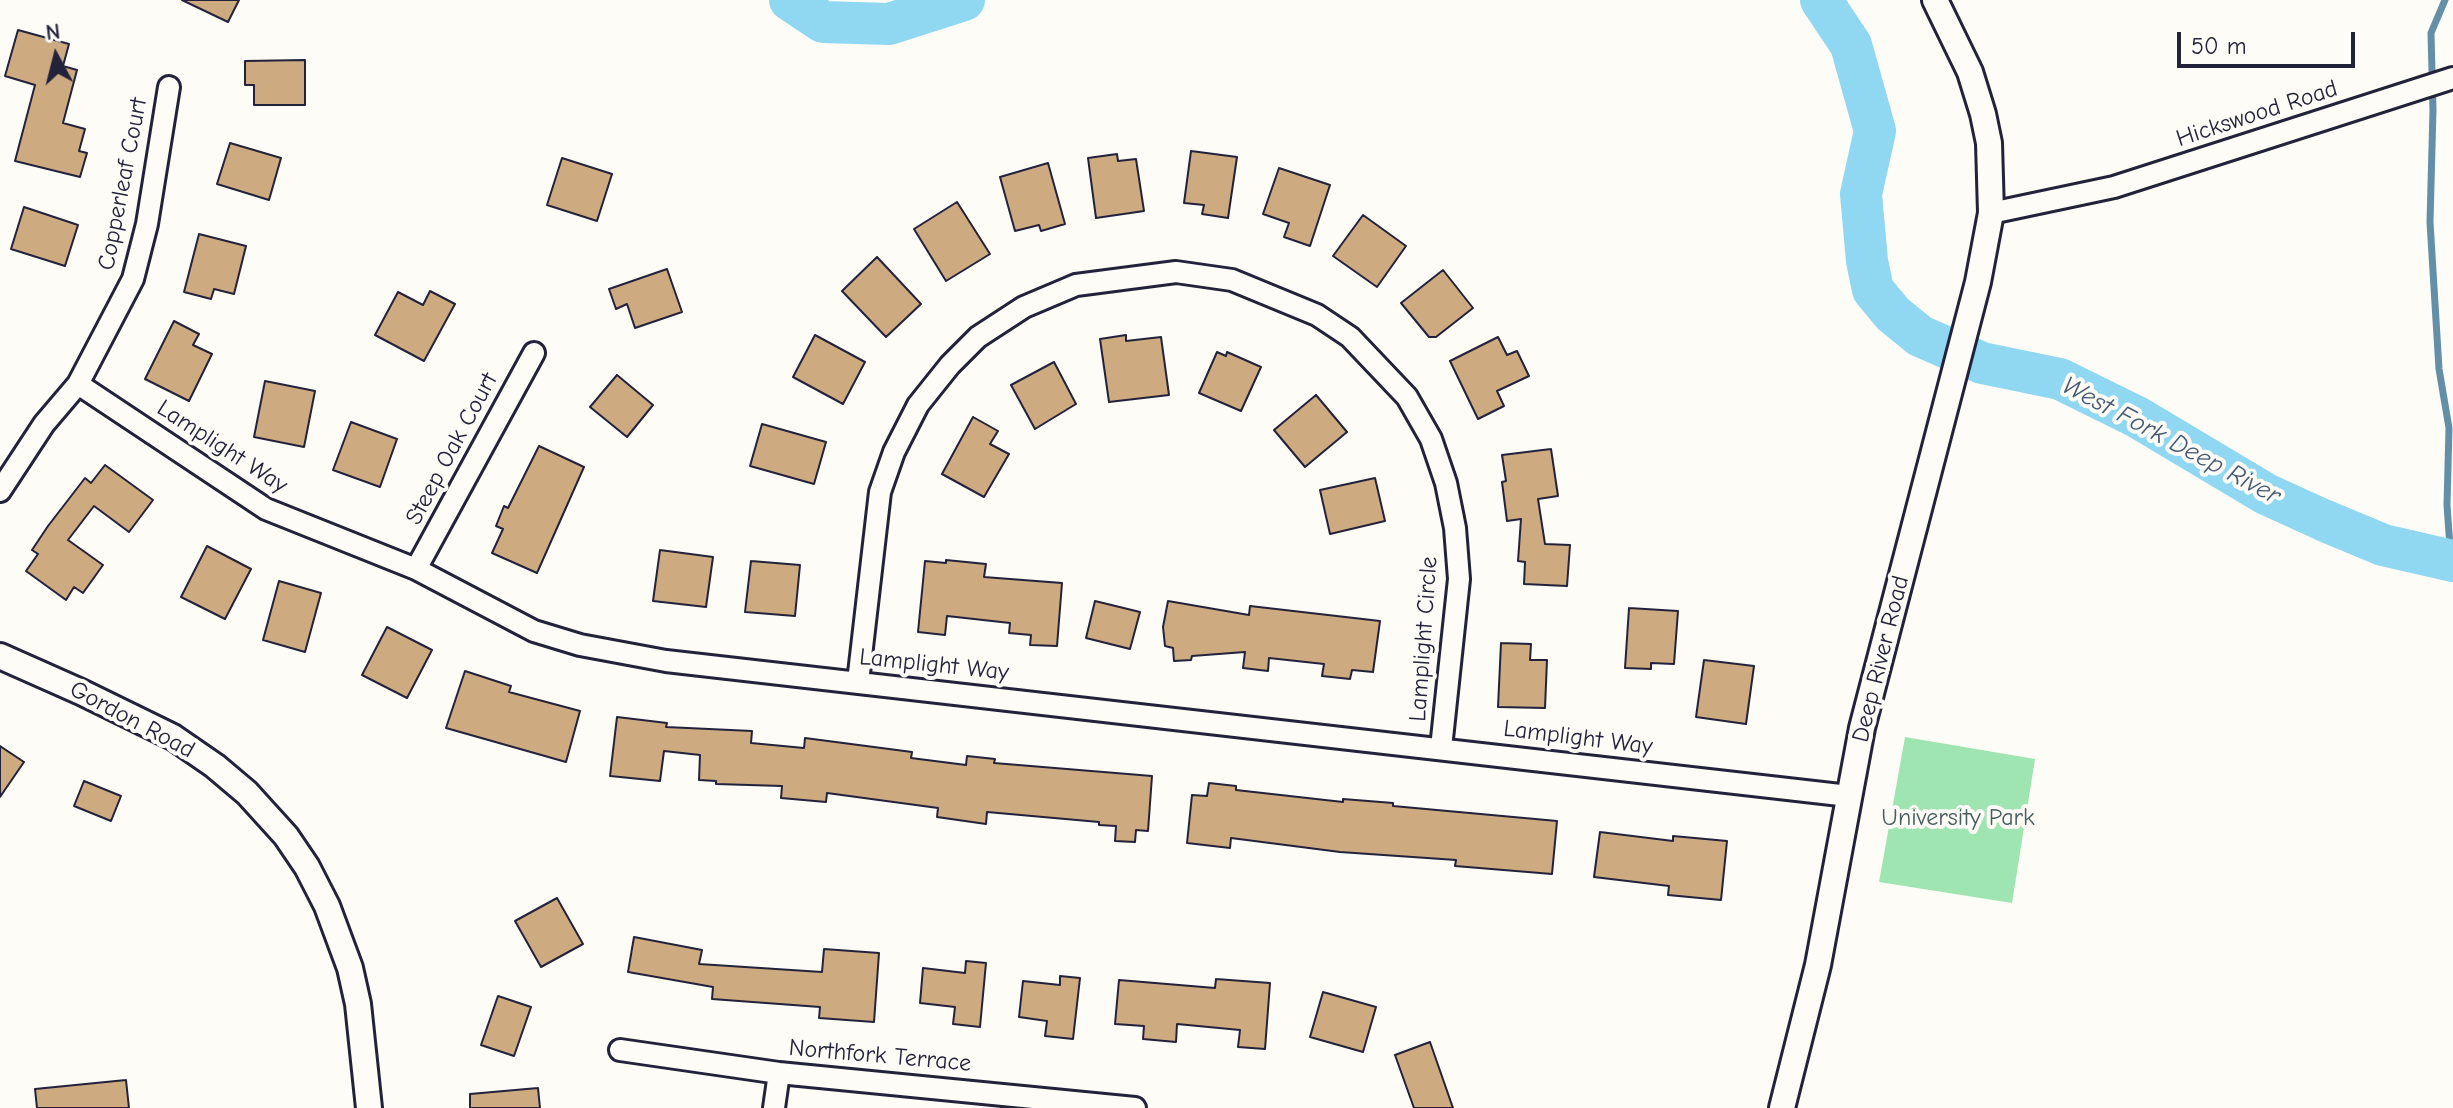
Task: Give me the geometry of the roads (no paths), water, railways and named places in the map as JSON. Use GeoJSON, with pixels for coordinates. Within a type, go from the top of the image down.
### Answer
{"type":"FeatureCollection","features":[{"type":"Feature","properties":{"kind":"street","name":"Deep River Road"},"geometry":{"type":"LineString","coordinates":[[1782,1108],[1818,965],[1862,728],[1942,426],[1978,282],[1991,213],[1989,143],[1983,114],[1965,60],[1935,0]]}},
{"type":"Feature","properties":{"kind":"street","name":"Hickswood Road"},"geometry":{"type":"LineString","coordinates":[[1991,213],[2123,184],[2453,78]]}},
{"type":"Feature","properties":{"kind":"street","name":"Copperleaf Court"},"geometry":{"type":"LineString","coordinates":[[0,491],[44,424],[78,384],[133,279],[147,224],[169,87]]}},
{"type":"Feature","properties":{"kind":"street","name":"Lamplight Circle"},"geometry":{"type":"LineString","coordinates":[[858,682],[880,492],[894,452],[918,405],[950,365],[978,337],[1024,307],[1076,285],[1176,272],[1232,280],[1317,315],[1350,337],[1407,397],[1431,439],[1446,483],[1455,528],[1459,579],[1441,748]]}},
{"type":"Feature","properties":{"kind":"street","name":"Steep Oak Court"},"geometry":{"type":"LineString","coordinates":[[416,569],[534,353]]}},
{"type":"Feature","properties":{"kind":"street","name":"Lamplight Way"},"geometry":{"type":"LineString","coordinates":[[78,384],[266,509],[416,569],[534,631],[580,645],[666,661],[1849,796]]}},
{"type":"Feature","properties":{"kind":"street","name":"Gordon Road"},"geometry":{"type":"LineString","coordinates":[[0,656],[173,737],[215,766],[271,818],[307,867],[340,937],[358,1004],[369,1108]]}},
{"type":"Feature","properties":{"kind":"street","name":"Northfork Terrace"},"geometry":{"type":"LineString","coordinates":[[620,1050],[779,1073],[1135,1108]]}},
{"type":"Feature","properties":{"kind":"street"},"geometry":{"type":"LineString","coordinates":[[774,1108],[779,1073]]}},
{"type":"Feature","properties":{"kind":"waterway","name":"West Fork Deep River"},"geometry":{"type":"LineString","coordinates":[[790,0],[823,22],[889,24],[964,0]]}},
{"type":"Feature","properties":{"kind":"waterway","name":"West Fork Deep River"},"geometry":{"type":"LineString","coordinates":[[1821,0],[1851,45],[1875,131],[1861,194],[1867,261],[1873,290],[1893,314],[1920,336],[1982,363],[2060,379],[2137,417],[2266,494],[2323,520],[2383,545],[2453,561]]}},
{"type":"Feature","properties":{"kind":"waterway"},"geometry":{"type":"LineString","coordinates":[[2445,0],[2431,33],[2433,110],[2430,222],[2439,369],[2449,428],[2447,505],[2451,561]]}},
{"type":"Feature","properties":{"kind":"park label","name":"University Park"},"geometry":{"type":"Point","coordinates":[1958,818]}}]}
